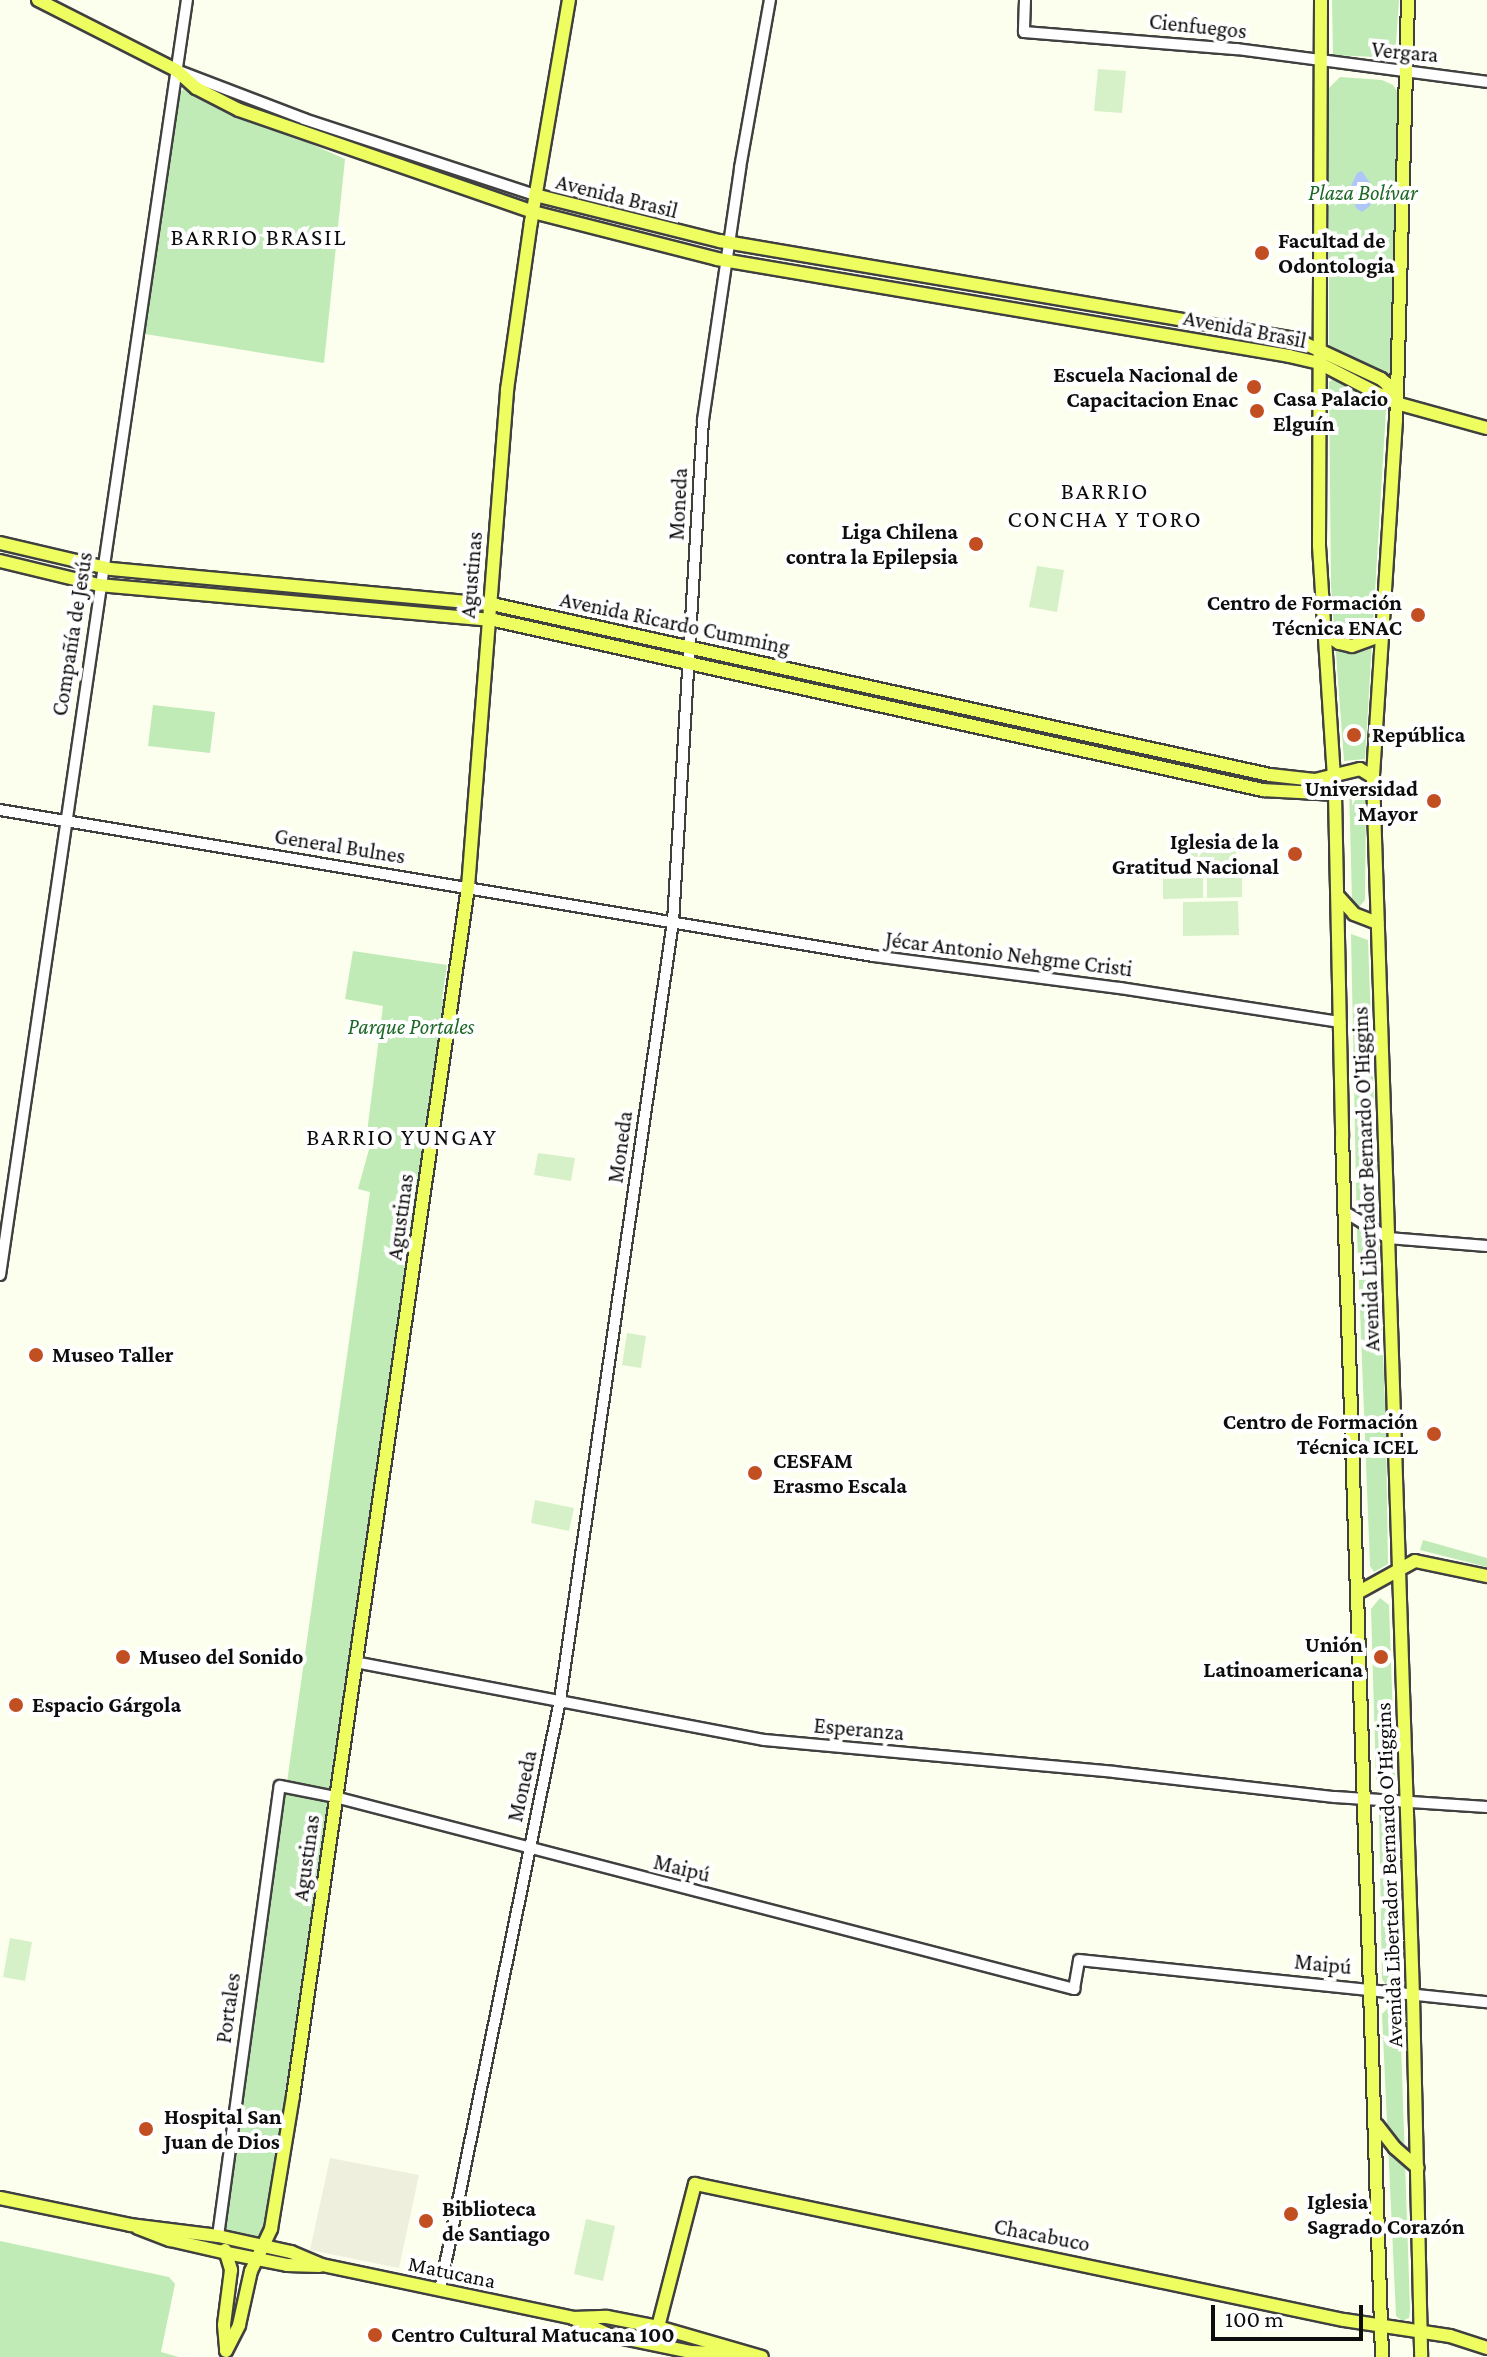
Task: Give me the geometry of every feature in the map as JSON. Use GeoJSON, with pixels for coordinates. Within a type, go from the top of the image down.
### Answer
{"type":"FeatureCollection","features":[{"type":"Feature","properties":{"kind":"main road","name":"Avenida Brasil"},"geometry":{"type":"LineString","coordinates":[[38,0],[176,70],[203,93],[270,123],[533,212],[726,261],[1319,357]]}},
{"type":"Feature","properties":{"kind":"main road","name":"Agustinas"},"geometry":{"type":"LineString","coordinates":[[225,2354],[239,2325],[256,2259],[271,2229],[293,2096],[468,887],[507,390],[535,195],[569,0]]}},
{"type":"Feature","properties":{"kind":"main road","name":"Avenida Libertador Bernardo O'Higgins"},"geometry":{"type":"LineString","coordinates":[[1321,0],[1319,546],[1335,794],[1345,1212],[1377,2125],[1382,2357]]}},
{"type":"Feature","properties":{"kind":"main road","name":"Avenida Libertador Bernardo O'Higgins"},"geometry":{"type":"LineString","coordinates":[[1408,0],[1396,403],[1373,777],[1413,1996],[1421,2357]]}},
{"type":"Feature","properties":{"kind":"main road","name":"Avenida Brasil"},"geometry":{"type":"LineString","coordinates":[[535,195],[729,243],[1285,337],[1319,357],[1387,384],[1396,403]]}},
{"type":"Feature","properties":{"kind":"main road"},"geometry":{"type":"LineString","coordinates":[[1396,403],[1487,428]]}},
{"type":"Feature","properties":{"kind":"main road","name":"Avenida Ricardo Cumming"},"geometry":{"type":"LineString","coordinates":[[0,543],[102,567],[489,604],[1299,780],[1360,769],[1373,777]]}},
{"type":"Feature","properties":{"kind":"main road","name":"Avenida Ricardo Cumming"},"geometry":{"type":"LineString","coordinates":[[0,561],[99,585],[487,619],[1263,790],[1335,794]]}},
{"type":"Feature","properties":{"kind":"main road"},"geometry":{"type":"LineString","coordinates":[[209,596],[211,579]]}},
{"type":"Feature","properties":{"kind":"main road"},"geometry":{"type":"LineString","coordinates":[[1324,633],[1339,643],[1352,646],[1382,635]]}},
{"type":"Feature","properties":{"kind":"main road"},"geometry":{"type":"LineString","coordinates":[[1177,771],[1181,755]]}},
{"type":"Feature","properties":{"kind":"main road"},"geometry":{"type":"LineString","coordinates":[[1338,896],[1354,914],[1377,923]]}},
{"type":"Feature","properties":{"kind":"main road"},"geometry":{"type":"LineString","coordinates":[[1359,1592],[1399,1569],[1423,1560],[1487,1576]]}},
{"type":"Feature","properties":{"kind":"main road"},"geometry":{"type":"LineString","coordinates":[[1377,2125],[1395,2148],[1418,2168]]}},
{"type":"Feature","properties":{"kind":"main road","name":"Chacabuco"},"geometry":{"type":"LineString","coordinates":[[658,2327],[695,2184],[1381,2326],[1422,2331],[1487,2348]]}},
{"type":"Feature","properties":{"kind":"main road","name":"Matucana"},"geometry":{"type":"LineString","coordinates":[[0,2198],[130,2225],[218,2236],[291,2252],[322,2265],[573,2318],[607,2317],[658,2327],[705,2338],[762,2357]]}},
{"type":"Feature","properties":{"kind":"main road","name":"Matucana"},"geometry":{"type":"LineString","coordinates":[[130,2225],[170,2240],[227,2253],[296,2266],[322,2265]]}},
{"type":"Feature","properties":{"kind":"main road"},"geometry":{"type":"LineString","coordinates":[[218,2236],[231,2270],[224,2325],[225,2354]]}},
{"type":"Feature","properties":{"kind":"main road","name":"Matucana"},"geometry":{"type":"LineString","coordinates":[[573,2318],[599,2331],[640,2341],[704,2353],[745,2353]]}},
{"type":"Feature","properties":{"kind":"main road"},"geometry":{"type":"LineString","coordinates":[[640,2341],[658,2327]]}},
{"type":"Feature","properties":{"kind":"street","name":"Compañía de Jesús"},"geometry":{"type":"LineString","coordinates":[[0,1275],[64,821],[187,0]]}},
{"type":"Feature","properties":{"kind":"street","name":"Moneda"},"geometry":{"type":"LineString","coordinates":[[440,2290],[560,1700],[673,922],[703,420],[770,0]]}},
{"type":"Feature","properties":{"kind":"street","name":"Cienfuegos"},"geometry":{"type":"LineString","coordinates":[[1025,0],[1024,32],[1321,59]]}},
{"type":"Feature","properties":{"kind":"street","name":"Vergara"},"geometry":{"type":"LineString","coordinates":[[1321,59],[1341,65],[1487,82]]}},
{"type":"Feature","properties":{"kind":"street","name":"Avenida Brasil"},"geometry":{"type":"LineString","coordinates":[[176,70],[328,127],[535,195]]}},
{"type":"Feature","properties":{"kind":"street","name":"General Bulnes"},"geometry":{"type":"LineString","coordinates":[[0,810],[673,922]]}},
{"type":"Feature","properties":{"kind":"street","name":"Jécar Antonio Nehgme Cristi"},"geometry":{"type":"LineString","coordinates":[[673,922],[873,956],[1120,988],[1340,1022]]}},
{"type":"Feature","properties":{"kind":"street"},"geometry":{"type":"LineString","coordinates":[[1345,1212],[1388,1238],[1487,1246]]}},
{"type":"Feature","properties":{"kind":"street","name":"Esperanza"},"geometry":{"type":"LineString","coordinates":[[355,1662],[764,1740],[1365,1799],[1487,1807]]}},
{"type":"Feature","properties":{"kind":"street","name":"Maipú"},"geometry":{"type":"LineString","coordinates":[[280,1786],[335,1797],[529,1850],[1074,1989],[1079,1960],[1487,2002]]}},
{"type":"Feature","properties":{"kind":"street","name":"Portales"},"geometry":{"type":"LineString","coordinates":[[218,2236],[280,1786]]}},
{"type":"Feature","properties":{"kind":"green space"},"geometry":{"type":"Polygon","coordinates":[[[1332,0],[1399,0],[1395,58],[1333,55],[1332,0]]]}},
{"type":"Feature","properties":{"kind":"green space"},"geometry":{"type":"Polygon","coordinates":[[[1098,69],[1126,71],[1122,113],[1094,111],[1098,69]]]}},
{"type":"Feature","properties":{"kind":"green space","name":"Plaza Bolívar"},"geometry":{"type":"Polygon","coordinates":[[[1340,77],[1382,80],[1393,85],[1399,94],[1390,378],[1329,348],[1329,88],[1340,77]]]}},
{"type":"Feature","properties":{"kind":"green space"},"geometry":{"type":"Polygon","coordinates":[[[184,88],[345,159],[324,363],[145,334],[177,96],[184,88]]]}},
{"type":"Feature","properties":{"kind":"green space"},"geometry":{"type":"Polygon","coordinates":[[[1335,378],[1384,403],[1386,409],[1365,759],[1344,761],[1331,586],[1329,382],[1335,378]]]}},
{"type":"Feature","properties":{"kind":"green space"},"geometry":{"type":"Polygon","coordinates":[[[1037,566],[1064,570],[1057,612],[1029,607],[1037,566]]]}},
{"type":"Feature","properties":{"kind":"green space"},"geometry":{"type":"Polygon","coordinates":[[[153,705],[215,712],[210,753],[148,746],[153,705]]]}},
{"type":"Feature","properties":{"kind":"green space"},"geometry":{"type":"Polygon","coordinates":[[[1354,783],[1361,786],[1366,800],[1365,900],[1359,907],[1352,901],[1349,787],[1354,783]]]}},
{"type":"Feature","properties":{"kind":"green space"},"geometry":{"type":"Polygon","coordinates":[[[1236,838],[1236,865],[1181,866],[1181,839],[1236,838]]]}},
{"type":"Feature","properties":{"kind":"green space"},"geometry":{"type":"Polygon","coordinates":[[[1242,877],[1242,897],[1207,898],[1207,878],[1242,877]]]}},
{"type":"Feature","properties":{"kind":"green space"},"geometry":{"type":"Polygon","coordinates":[[[1203,878],[1203,898],[1163,899],[1163,879],[1203,878]]]}},
{"type":"Feature","properties":{"kind":"green space"},"geometry":{"type":"Polygon","coordinates":[[[1238,901],[1239,935],[1183,936],[1183,902],[1238,901]]]}},
{"type":"Feature","properties":{"kind":"green space"},"geometry":{"type":"Polygon","coordinates":[[[1351,934],[1368,940],[1386,1433],[1388,1564],[1374,1572],[1370,1566],[1357,1233],[1351,934]]]}},
{"type":"Feature","properties":{"kind":"green space","name":"Parque Portales"},"geometry":{"type":"Polygon","coordinates":[[[353,951],[447,965],[442,999],[447,1000],[270,2232],[263,2239],[224,2230],[370,1192],[358,1189],[371,1142],[366,1140],[383,1006],[345,999],[353,951]]]}},
{"type":"Feature","properties":{"kind":"green space"},"geometry":{"type":"Polygon","coordinates":[[[538,1153],[575,1158],[571,1181],[534,1175],[538,1153]]]}},
{"type":"Feature","properties":{"kind":"green space"},"geometry":{"type":"Polygon","coordinates":[[[627,1333],[646,1336],[641,1368],[622,1365],[627,1333]]]}},
{"type":"Feature","properties":{"kind":"green space"},"geometry":{"type":"Polygon","coordinates":[[[535,1500],[574,1508],[569,1531],[531,1523],[535,1500]]]}},
{"type":"Feature","properties":{"kind":"green space"},"geometry":{"type":"Polygon","coordinates":[[[1423,1540],[1487,1558],[1487,1567],[1420,1550],[1423,1540]]]}},
{"type":"Feature","properties":{"kind":"green space"},"geometry":{"type":"Polygon","coordinates":[[[1380,1598],[1389,1605],[1395,1775],[1394,1785],[1382,1788],[1376,1780],[1371,1609],[1380,1598]]]}},
{"type":"Feature","properties":{"kind":"green space"},"geometry":{"type":"Polygon","coordinates":[[[1379,1809],[1393,1809],[1395,1813],[1398,1986],[1386,1985],[1382,1979],[1379,1809]]]}},
{"type":"Feature","properties":{"kind":"green space"},"geometry":{"type":"Polygon","coordinates":[[[10,1938],[32,1942],[25,1981],[3,1977],[10,1938]]]}},
{"type":"Feature","properties":{"kind":"green space"},"geometry":{"type":"Polygon","coordinates":[[[1391,2005],[1400,2013],[1410,2309],[1409,2318],[1402,2321],[1396,2316],[1382,2014],[1391,2005]]]}},
{"type":"Feature","properties":{"kind":"green space"},"geometry":{"type":"Polygon","coordinates":[[[586,2219],[615,2226],[603,2281],[574,2274],[586,2219]]]}},
{"type":"Feature","properties":{"kind":"green space"},"geometry":{"type":"Polygon","coordinates":[[[0,2241],[169,2277],[175,2284],[161,2352],[179,2357],[0,2357],[0,2241]]]}},
{"type":"Feature","properties":{"kind":"shaded area","name":"Biblioteca de Santiago"},"geometry":{"type":"Polygon","coordinates":[[[330,2158],[419,2175],[399,2268],[310,2250],[330,2158]]]}},
{"type":"Feature","properties":{"kind":"water"},"geometry":{"type":"Polygon","coordinates":[[[1362,171],[1374,189],[1370,206],[1362,212],[1356,208],[1350,188],[1357,173],[1362,171]]]}},
{"type":"Feature","properties":{"kind":"place","name":"Facultad de Odontologia"},"geometry":{"type":"Point","coordinates":[1262,253]}},
{"type":"Feature","properties":{"kind":"place","name":"Escuela Nacional de Capacitacion Enac"},"geometry":{"type":"Point","coordinates":[1254,387]}},
{"type":"Feature","properties":{"kind":"place","name":"Casa Palacio Elguín"},"geometry":{"type":"Point","coordinates":[1257,411]}},
{"type":"Feature","properties":{"kind":"place","name":"Liga Chilena contra la Epilepsia"},"geometry":{"type":"Point","coordinates":[976,544]}},
{"type":"Feature","properties":{"kind":"place","name":"Centro de Formación Técnica ENAC"},"geometry":{"type":"Point","coordinates":[1418,615]}},
{"type":"Feature","properties":{"kind":"place","name":"República"},"geometry":{"type":"Point","coordinates":[1354,735]}},
{"type":"Feature","properties":{"kind":"place","name":"Universidad Mayor"},"geometry":{"type":"Point","coordinates":[1434,801]}},
{"type":"Feature","properties":{"kind":"place","name":"Iglesia de la Gratitud Nacional"},"geometry":{"type":"Point","coordinates":[1295,854]}},
{"type":"Feature","properties":{"kind":"place","name":"Museo Taller"},"geometry":{"type":"Point","coordinates":[36,1355]}},
{"type":"Feature","properties":{"kind":"place","name":"Centro de Formación Técnica ICEL"},"geometry":{"type":"Point","coordinates":[1434,1434]}},
{"type":"Feature","properties":{"kind":"place","name":"CESFAM Erasmo Escala"},"geometry":{"type":"Point","coordinates":[755,1473]}},
{"type":"Feature","properties":{"kind":"place","name":"Museo del Sonido"},"geometry":{"type":"Point","coordinates":[123,1657]}},
{"type":"Feature","properties":{"kind":"place","name":"Unión Latinoamericana"},"geometry":{"type":"Point","coordinates":[1381,1657]}},
{"type":"Feature","properties":{"kind":"place","name":"Espacio Gárgola"},"geometry":{"type":"Point","coordinates":[16,1705]}},
{"type":"Feature","properties":{"kind":"place","name":"Hospital San Juan de Dios"},"geometry":{"type":"Point","coordinates":[146,2129]}},
{"type":"Feature","properties":{"kind":"place","name":"Iglesia Sagrado Corazón"},"geometry":{"type":"Point","coordinates":[1291,2214]}},
{"type":"Feature","properties":{"kind":"place","name":"Biblioteca de Santiago"},"geometry":{"type":"Point","coordinates":[426,2221]}},
{"type":"Feature","properties":{"kind":"place","name":"Centro Cultural Matucana 100"},"geometry":{"type":"Point","coordinates":[375,2335]}},
{"type":"Feature","properties":{"kind":"district","name":"BARRIO BRASIL"},"geometry":{"type":"Point","coordinates":[259,237]}},
{"type":"Feature","properties":{"kind":"district","name":"BARRIO CONCHA Y TORO"},"geometry":{"type":"Point","coordinates":[1105,505]}},
{"type":"Feature","properties":{"kind":"district","name":"BARRIO YUNGAY"},"geometry":{"type":"Point","coordinates":[402,1137]}}]}
